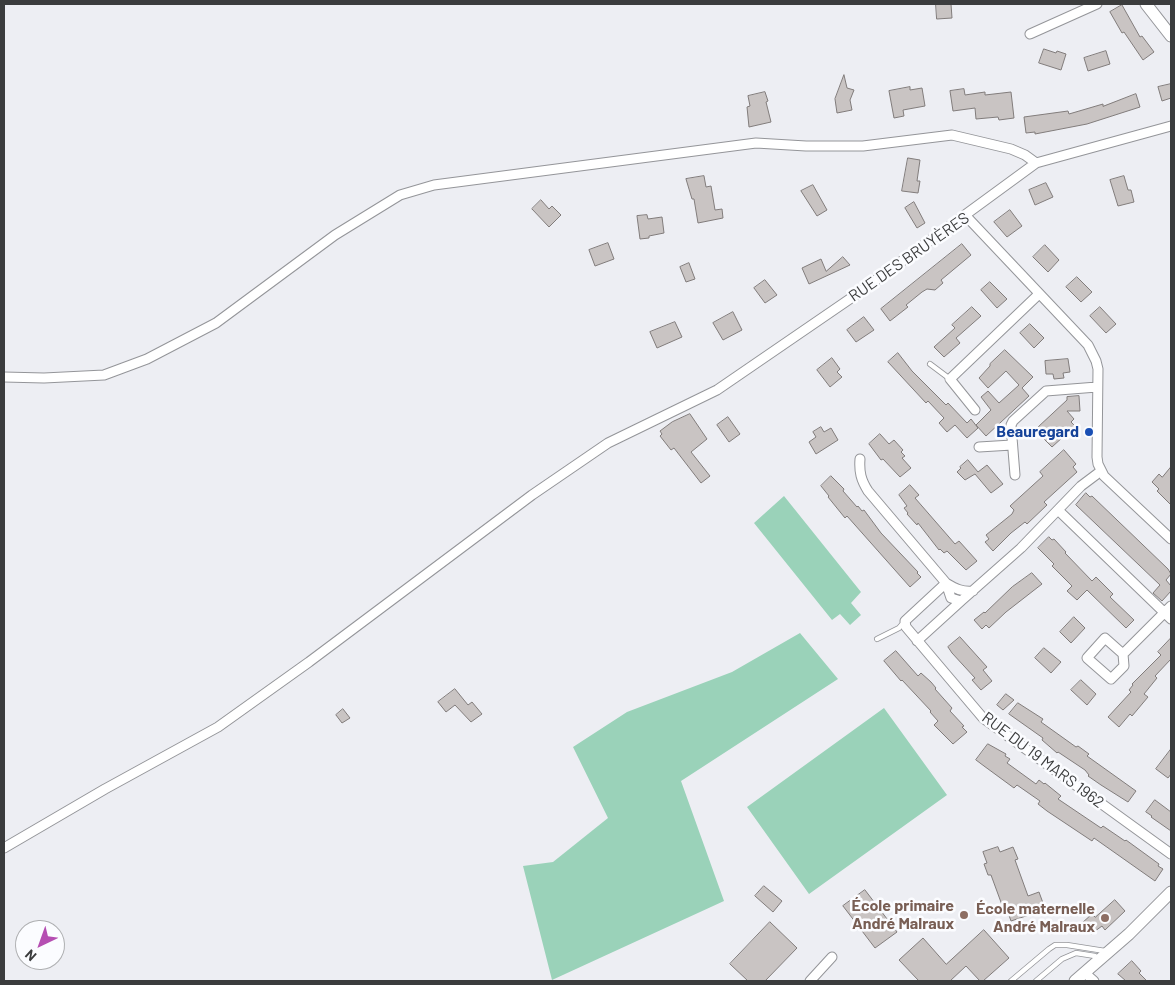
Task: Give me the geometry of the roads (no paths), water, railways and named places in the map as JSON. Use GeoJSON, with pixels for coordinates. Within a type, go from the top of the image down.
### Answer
{"type":"FeatureCollection","features":[{"type":"Feature","properties":{"kind":"street"},"geometry":{"type":"LineString","coordinates":[[1030,34],[1097,4]]}},
{"type":"Feature","properties":{"kind":"street"},"geometry":{"type":"LineString","coordinates":[[1146,4],[1171,36]]}},
{"type":"Feature","properties":{"kind":"street","name":"RUE DES BRUYÈRES"},"geometry":{"type":"LineString","coordinates":[[4,848],[105,789],[218,727],[309,662],[532,495],[608,443],[717,390],[857,294],[1036,163],[1171,126]]}},
{"type":"Feature","properties":{"kind":"street"},"geometry":{"type":"LineString","coordinates":[[4,377],[44,378],[104,375],[147,359],[216,323],[335,235],[400,195],[434,185],[756,143],[806,146],[863,146],[952,135],[1011,149],[1025,155],[1036,163]]}},
{"type":"Feature","properties":{"kind":"street"},"geometry":{"type":"LineString","coordinates":[[966,216],[1088,345],[1096,362],[1098,387],[1097,457],[1101,471],[1171,539]]}},
{"type":"Feature","properties":{"kind":"street"},"geometry":{"type":"LineString","coordinates":[[975,410],[950,379],[1039,294]]}},
{"type":"Feature","properties":{"kind":"street"},"geometry":{"type":"LineString","coordinates":[[1015,475],[1011,425],[1013,421],[1046,391],[1098,387]]}},
{"type":"Feature","properties":{"kind":"street"},"geometry":{"type":"LineString","coordinates":[[979,447],[1012,445]]}},
{"type":"Feature","properties":{"kind":"street"},"geometry":{"type":"LineString","coordinates":[[860,459],[859,471],[868,491],[946,583],[966,592],[973,590]]}},
{"type":"Feature","properties":{"kind":"street"},"geometry":{"type":"LineString","coordinates":[[917,641],[1021,548],[1081,486],[1101,471]]}},
{"type":"Feature","properties":{"kind":"street"},"geometry":{"type":"LineString","coordinates":[[1058,510],[1169,613],[1123,654]]}},
{"type":"Feature","properties":{"kind":"street"},"geometry":{"type":"LineString","coordinates":[[946,583],[951,598],[961,601]]}},
{"type":"Feature","properties":{"kind":"street"},"geometry":{"type":"LineString","coordinates":[[905,621],[946,583]]}},
{"type":"Feature","properties":{"kind":"street","name":"RUE DU 19 MARS 1962"},"geometry":{"type":"LineString","coordinates":[[905,621],[909,632],[983,718],[1171,854]]}},
{"type":"Feature","properties":{"kind":"street"},"geometry":{"type":"LineString","coordinates":[[1105,638],[1123,654],[1124,666],[1111,680],[1087,658],[1105,638]]}},
{"type":"Feature","properties":{"kind":"street"},"geometry":{"type":"LineString","coordinates":[[1075,981],[1104,957],[1171,892]]}},
{"type":"Feature","properties":{"kind":"street"},"geometry":{"type":"LineString","coordinates":[[810,981],[832,957]]}},
{"type":"Feature","properties":{"kind":"street"},"geometry":{"type":"LineString","coordinates":[[1085,972],[1094,981]]}},
{"type":"Feature","properties":{"kind":"lane"},"geometry":{"type":"LineString","coordinates":[[930,364],[950,379]]}},
{"type":"Feature","properties":{"kind":"lane"},"geometry":{"type":"LineString","coordinates":[[877,639],[899,628],[905,621]]}},
{"type":"Feature","properties":{"kind":"lane"},"geometry":{"type":"LineString","coordinates":[[1011,981],[1048,949],[1056,945],[1080,946],[1105,951],[1104,957],[1076,952],[1062,959],[1036,981]]}},
{"type":"Feature","properties":{"kind":"place","name":"Beauregard"},"geometry":{"type":"Point","coordinates":[1089,432]}},
{"type":"Feature","properties":{"kind":"place","name":"École primaire André Malraux"},"geometry":{"type":"Point","coordinates":[964,915]}},
{"type":"Feature","properties":{"kind":"place","name":"École maternelle André Malraux"},"geometry":{"type":"Point","coordinates":[1105,918]}}]}
